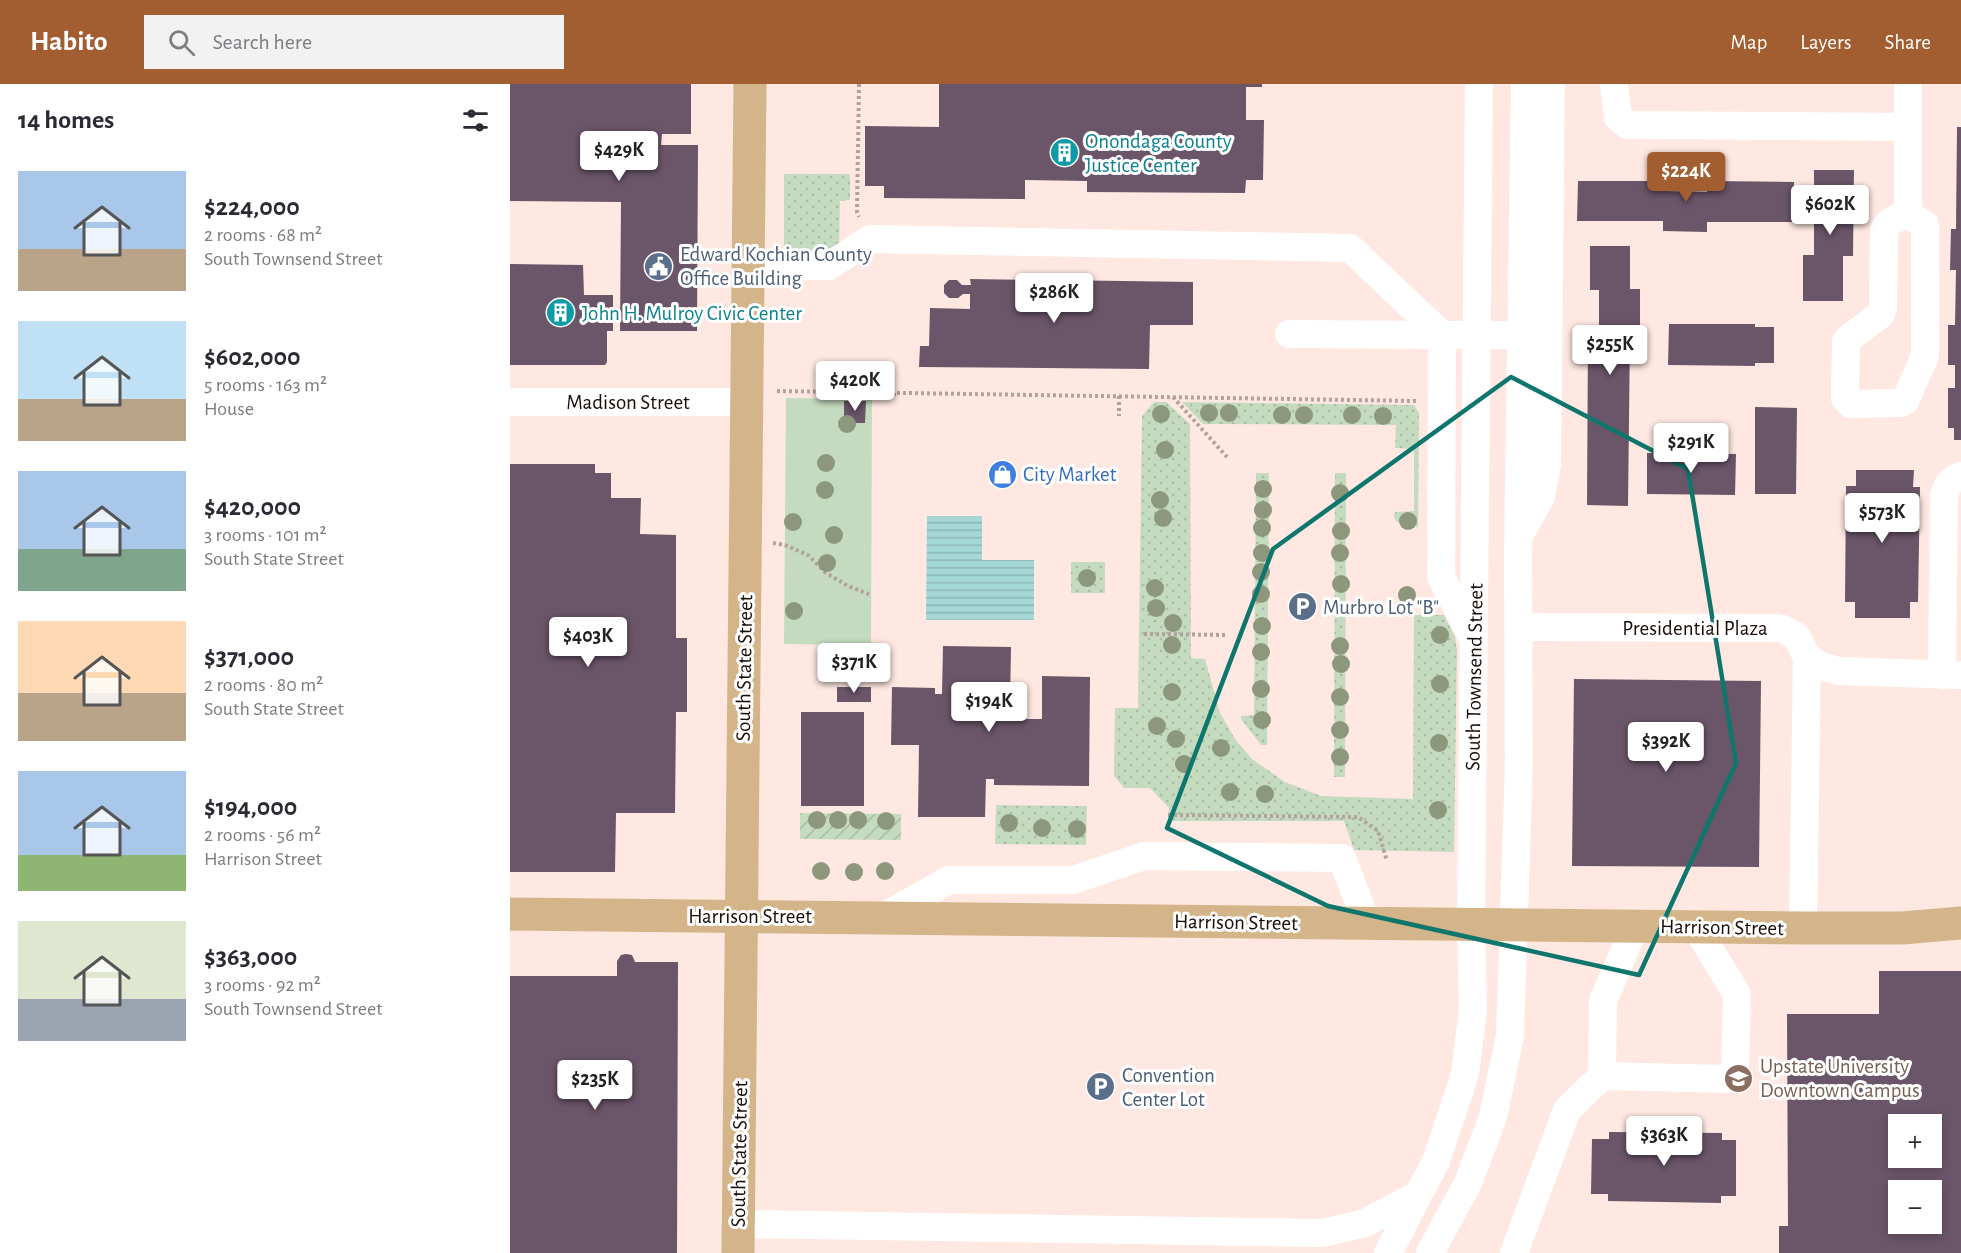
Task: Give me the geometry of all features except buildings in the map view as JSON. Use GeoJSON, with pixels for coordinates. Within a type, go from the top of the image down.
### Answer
{"type":"FeatureCollection","features":[{"type":"Feature","properties":{"kind":"main road","name":"South State Street"},"geometry":{"type":"LineString","coordinates":[[738,1239],[750,84]]}},
{"type":"Feature","properties":{"kind":"main road","name":"Harrison Street"},"geometry":{"type":"LineString","coordinates":[[510,914],[1803,928],[1903,928],[1961,923]]}},
{"type":"Feature","properties":{"kind":"street","name":"South Townsend Street"},"geometry":{"type":"LineString","coordinates":[[1388,1253],[1436,1161],[1465,1074],[1473,1010],[1479,84]]}},
{"type":"Feature","properties":{"kind":"street","name":"South Townsend Street"},"geometry":{"type":"LineString","coordinates":[[1430,1253],[1468,1183],[1492,1117],[1510,1036],[1519,763],[1519,536],[1535,335],[1525,84]]}},
{"type":"Feature","properties":{"kind":"street"},"geometry":{"type":"LineString","coordinates":[[1288,334],[1535,335],[1551,84]]}},
{"type":"Feature","properties":{"kind":"street"},"geometry":{"type":"LineString","coordinates":[[1614,84],[1618,117],[1627,125],[1908,127]]}},
{"type":"Feature","properties":{"kind":"street"},"geometry":{"type":"LineString","coordinates":[[1908,84],[1908,214]]}},
{"type":"Feature","properties":{"kind":"street"},"geometry":{"type":"LineString","coordinates":[[1908,214],[1924,225],[1925,356],[1905,401],[1851,404],[1845,398],[1846,342],[1881,315],[1884,230],[1891,221],[1908,214]]}},
{"type":"Feature","properties":{"kind":"street"},"geometry":{"type":"LineString","coordinates":[[748,267],[829,266],[870,239],[1350,248],[1442,335],[1440,577],[1475,640]]}},
{"type":"Feature","properties":{"kind":"street","name":"Madison Street"},"geometry":{"type":"LineString","coordinates":[[510,402],[747,396]]}},
{"type":"Feature","properties":{"kind":"street"},"geometry":{"type":"LineString","coordinates":[[1807,657],[1819,665],[1838,671],[1952,675],[1944,495],[1947,485],[1954,478],[1961,476]]}},
{"type":"Feature","properties":{"kind":"street","name":"Presidential Plaza"},"geometry":{"type":"LineString","coordinates":[[1519,627],[1776,628],[1796,636],[1807,657]]}},
{"type":"Feature","properties":{"kind":"street"},"geometry":{"type":"LineString","coordinates":[[1803,928],[1807,657]]}},
{"type":"Feature","properties":{"kind":"street"},"geometry":{"type":"LineString","coordinates":[[883,917],[949,880],[1073,880],[1144,856],[1342,858],[1367,924]]}},
{"type":"Feature","properties":{"kind":"street"},"geometry":{"type":"LineString","coordinates":[[1514,1253],[1567,1110],[1602,1076],[1603,1001],[1635,926]]}},
{"type":"Feature","properties":{"kind":"street"},"geometry":{"type":"LineString","coordinates":[[1602,1076],[1727,1079],[1735,1069],[1737,994],[1696,927]]}},
{"type":"Feature","properties":{"kind":"street"},"geometry":{"type":"LineString","coordinates":[[738,1239],[1323,1233],[1365,1223],[1418,1195]]}},
{"type":"Feature","properties":{"kind":"street"},"geometry":{"type":"LineString","coordinates":[[1323,1233],[1345,1253]]}},
{"type":"Feature","properties":{"kind":"path"},"geometry":{"type":"LineString","coordinates":[[859,84],[857,212],[870,239]]}},
{"type":"Feature","properties":{"kind":"path"},"geometry":{"type":"LineString","coordinates":[[894,393],[894,399]]}},
{"type":"Feature","properties":{"kind":"path"},"geometry":{"type":"LineString","coordinates":[[747,396],[894,393],[1442,401]]}},
{"type":"Feature","properties":{"kind":"path"},"geometry":{"type":"LineString","coordinates":[[1119,396],[1119,416]]}},
{"type":"Feature","properties":{"kind":"path"},"geometry":{"type":"LineString","coordinates":[[1172,396],[1227,457]]}},
{"type":"Feature","properties":{"kind":"path"},"geometry":{"type":"LineString","coordinates":[[745,539],[785,545],[808,555],[826,573],[848,586],[871,594]]}},
{"type":"Feature","properties":{"kind":"path"},"geometry":{"type":"LineString","coordinates":[[1144,634],[1227,634]]}},
{"type":"Feature","properties":{"kind":"path"},"geometry":{"type":"LineString","coordinates":[[1168,815],[1358,816],[1378,831],[1387,861]]}},
{"type":"Feature","properties":{"kind":"highlighted area"},"geometry":{"type":"Polygon","coordinates":[[[1511,377],[1688,469],[1736,763],[1639,975],[1328,906],[1167,828],[1273,549],[1511,377]]]}},
{"type":"Feature","properties":{"kind":"green space"},"geometry":{"type":"Polygon","coordinates":[[[784,174],[850,174],[850,200],[840,201],[839,248],[834,252],[784,251],[784,174]]]}},
{"type":"Feature","properties":{"kind":"green space"},"geometry":{"type":"Polygon","coordinates":[[[786,398],[872,399],[871,645],[784,644],[786,398]]]}},
{"type":"Feature","properties":{"kind":"green space"},"geometry":{"type":"Polygon","coordinates":[[[1154,402],[1166,402],[1190,424],[1191,658],[1205,659],[1220,713],[1235,739],[1252,759],[1285,782],[1321,796],[1413,799],[1414,615],[1444,615],[1455,637],[1457,651],[1454,852],[1354,850],[1344,821],[1168,821],[1169,808],[1150,788],[1124,788],[1114,776],[1115,708],[1138,708],[1142,416],[1154,402]]]}},
{"type":"Feature","properties":{"kind":"green space"},"geometry":{"type":"Polygon","coordinates":[[[1182,402],[1414,405],[1419,413],[1418,527],[1397,522],[1394,517],[1395,512],[1414,511],[1414,449],[1395,448],[1396,425],[1203,424],[1182,402]]]}},
{"type":"Feature","properties":{"kind":"green space"},"geometry":{"type":"Polygon","coordinates":[[[1256,473],[1269,473],[1267,745],[1261,745],[1241,719],[1241,716],[1254,715],[1256,473]]]}},
{"type":"Feature","properties":{"kind":"green space"},"geometry":{"type":"Polygon","coordinates":[[[1335,473],[1346,473],[1345,777],[1334,777],[1335,473]]]}},
{"type":"Feature","properties":{"kind":"green space"},"geometry":{"type":"Polygon","coordinates":[[[1071,562],[1105,562],[1105,593],[1071,593],[1071,562]]]}},
{"type":"Feature","properties":{"kind":"green space"},"geometry":{"type":"Polygon","coordinates":[[[996,805],[1087,806],[1086,845],[995,844],[996,805]]]}},
{"type":"Feature","properties":{"kind":"green space"},"geometry":{"type":"Polygon","coordinates":[[[800,813],[901,814],[901,840],[800,839],[800,813]]]}},
{"type":"Feature","properties":{"kind":"water"},"geometry":{"type":"Polygon","coordinates":[[[927,516],[982,516],[982,560],[1034,560],[1034,620],[926,620],[927,516]]]}},
{"type":"Feature","properties":{"kind":"place","name":"Onondaga County Justice Center"},"geometry":{"type":"Point","coordinates":[1064,153]}},
{"type":"Feature","properties":{"kind":"place","name":"Edward Kochian County Office Building"},"geometry":{"type":"Point","coordinates":[659,266]}},
{"type":"Feature","properties":{"kind":"place","name":"John H. Mulroy Civic Center"},"geometry":{"type":"Point","coordinates":[561,313]}},
{"type":"Feature","properties":{"kind":"place","name":"City Market"},"geometry":{"type":"Point","coordinates":[1002,474]}},
{"type":"Feature","properties":{"kind":"place","name":"Murbro Lot \"B\""},"geometry":{"type":"Point","coordinates":[1302,607]}},
{"type":"Feature","properties":{"kind":"place","name":"Upstate University Downtown Campus"},"geometry":{"type":"Point","coordinates":[1739,1078]}},
{"type":"Feature","properties":{"kind":"place","name":"Convention Center Lot"},"geometry":{"type":"Point","coordinates":[1101,1087]}}]}
